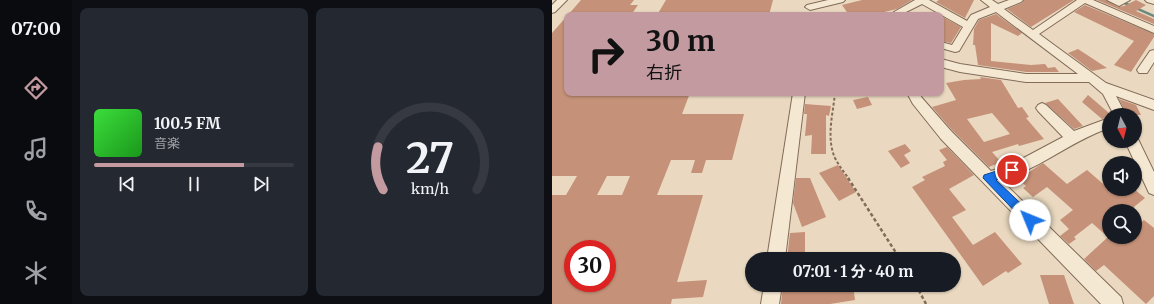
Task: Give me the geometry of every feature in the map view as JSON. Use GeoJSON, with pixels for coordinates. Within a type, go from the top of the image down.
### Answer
{"type":"FeatureCollection","features":[{"type":"Feature","properties":{"kind":"street"},"geometry":{"type":"LineString","coordinates":[[552,10],[562,0]]}},
{"type":"Feature","properties":{"kind":"street"},"geometry":{"type":"LineString","coordinates":[[810,7],[840,0]]}},
{"type":"Feature","properties":{"kind":"street"},"geometry":{"type":"LineString","coordinates":[[899,12],[922,0],[943,12]]}},
{"type":"Feature","properties":{"kind":"street"},"geometry":{"type":"LineString","coordinates":[[986,0],[1102,86],[1108,92],[1116,108]]}},
{"type":"Feature","properties":{"kind":"street"},"geometry":{"type":"LineString","coordinates":[[944,46],[955,49],[974,16],[1018,0]]}},
{"type":"Feature","properties":{"kind":"street"},"geometry":{"type":"LineString","coordinates":[[1033,34],[1084,0],[1154,30]]}},
{"type":"Feature","properties":{"kind":"street"},"geometry":{"type":"LineString","coordinates":[[1150,0],[1154,1]]}},
{"type":"Feature","properties":{"kind":"street"},"geometry":{"type":"LineString","coordinates":[[944,12],[968,26]]}},
{"type":"Feature","properties":{"kind":"street"},"geometry":{"type":"LineString","coordinates":[[1142,70],[1154,53]]}},
{"type":"Feature","properties":{"kind":"street"},"geometry":{"type":"LineString","coordinates":[[944,63],[967,69],[1026,78],[1092,78]]}},
{"type":"Feature","properties":{"kind":"street"},"geometry":{"type":"LineString","coordinates":[[1102,86],[1154,105]]}},
{"type":"Feature","properties":{"kind":"street"},"geometry":{"type":"LineString","coordinates":[[777,252],[799,96]]}},
{"type":"Feature","properties":{"kind":"street"},"geometry":{"type":"LineString","coordinates":[[914,96],[946,135],[1114,304]]}},
{"type":"Feature","properties":{"kind":"street"},"geometry":{"type":"LineString","coordinates":[[1042,108],[1072,138]]}},
{"type":"Feature","properties":{"kind":"street"},"geometry":{"type":"LineString","coordinates":[[988,178],[1001,175],[1044,155],[1082,132],[1102,125]]}},
{"type":"Feature","properties":{"kind":"street"},"geometry":{"type":"LineString","coordinates":[[1135,148],[1154,188]]}},
{"type":"Feature","properties":{"kind":"street"},"geometry":{"type":"LineString","coordinates":[[770,304],[772,292]]}},
{"type":"Feature","properties":{"kind":"path"},"geometry":{"type":"LineString","coordinates":[[835,96],[830,129],[830,146],[835,158],[895,252]]}},
{"type":"Feature","properties":{"kind":"path"},"geometry":{"type":"LineString","coordinates":[[920,292],[926,304]]}},
{"type":"Feature","properties":{"kind":"building"},"geometry":{"type":"Polygon","coordinates":[[[581,0],[634,0],[630,5],[638,5],[633,12],[571,12],[581,0]]]}},
{"type":"Feature","properties":{"kind":"building"},"geometry":{"type":"Polygon","coordinates":[[[666,0],[773,0],[770,12],[659,12],[666,0]]]}},
{"type":"Feature","properties":{"kind":"building"},"geometry":{"type":"Polygon","coordinates":[[[862,0],[912,0],[897,9],[884,12],[847,12],[842,5],[862,0]]]}},
{"type":"Feature","properties":{"kind":"building"},"geometry":{"type":"Polygon","coordinates":[[[939,0],[974,0],[965,18],[936,2],[939,0]]]}},
{"type":"Feature","properties":{"kind":"building"},"geometry":{"type":"Polygon","coordinates":[[[1024,0],[1074,0],[1031,27],[1007,9],[1022,3],[1024,0]]]}},
{"type":"Feature","properties":{"kind":"building"},"geometry":{"type":"Polygon","coordinates":[[[1097,0],[1106,0],[1118,7],[1124,6],[1136,0],[1146,5],[1136,11],[1154,19],[1154,24],[1097,0]]]}},
{"type":"Feature","properties":{"kind":"building"},"geometry":{"type":"Polygon","coordinates":[[[1085,5],[1154,34],[1154,37],[1131,72],[1114,65],[1134,41],[1074,12],[1085,5]]]}},
{"type":"Feature","properties":{"kind":"building"},"geometry":{"type":"Polygon","coordinates":[[[996,14],[1022,33],[1018,36],[991,23],[991,61],[1031,65],[1045,64],[1048,68],[1055,67],[1059,72],[1026,72],[978,65],[975,45],[973,45],[974,29],[979,20],[996,14]]]}},
{"type":"Feature","properties":{"kind":"building"},"geometry":{"type":"Polygon","coordinates":[[[944,18],[961,27],[951,43],[944,42],[944,18]]]}},
{"type":"Feature","properties":{"kind":"building"},"geometry":{"type":"Polygon","coordinates":[[[564,19],[564,96],[689,96],[682,114],[744,114],[732,160],[706,160],[702,173],[691,173],[695,160],[671,160],[657,195],[703,195],[677,282],[707,280],[703,297],[672,299],[671,304],[552,304],[552,195],[566,195],[577,176],[552,176],[552,33],[564,19]],[[607,176],[597,195],[622,195],[630,176],[607,176]]]}},
{"type":"Feature","properties":{"kind":"building"},"geometry":{"type":"Polygon","coordinates":[[[1078,49],[1107,68],[1092,71],[1068,53],[1078,49]]]}},
{"type":"Feature","properties":{"kind":"building"},"geometry":{"type":"Polygon","coordinates":[[[980,77],[1001,80],[1018,108],[1022,107],[1029,117],[1026,118],[1044,139],[1019,146],[1018,144],[992,152],[1001,162],[989,167],[952,130],[932,107],[956,100],[946,83],[981,79],[980,77]],[[992,113],[967,119],[984,142],[1010,134],[992,113]]]}},
{"type":"Feature","properties":{"kind":"building"},"geometry":{"type":"Polygon","coordinates":[[[1088,95],[1103,108],[1102,119],[1082,102],[1088,95]]]}},
{"type":"Feature","properties":{"kind":"building"},"geometry":{"type":"Polygon","coordinates":[[[868,97],[872,105],[857,109],[853,100],[868,97]]]}},
{"type":"Feature","properties":{"kind":"building"},"geometry":{"type":"Polygon","coordinates":[[[1058,99],[1083,126],[1074,129],[1045,103],[1058,99]]]}},
{"type":"Feature","properties":{"kind":"building"},"geometry":{"type":"Polygon","coordinates":[[[1119,99],[1136,105],[1138,108],[1124,108],[1119,99]]]}},
{"type":"Feature","properties":{"kind":"building"},"geometry":{"type":"Polygon","coordinates":[[[805,104],[831,106],[829,116],[826,115],[826,154],[811,154],[812,135],[805,136],[807,114],[804,114],[805,104]]]}},
{"type":"Feature","properties":{"kind":"building"},"geometry":{"type":"Polygon","coordinates":[[[905,144],[911,151],[904,155],[910,163],[901,168],[888,151],[905,144]]]}},
{"type":"Feature","properties":{"kind":"building"},"geometry":{"type":"Polygon","coordinates":[[[947,147],[974,175],[949,189],[966,210],[952,217],[973,245],[995,232],[1022,264],[1008,273],[1006,271],[983,286],[961,255],[961,252],[959,252],[912,187],[925,180],[922,177],[945,166],[943,162],[947,160],[939,150],[947,147]]]}},
{"type":"Feature","properties":{"kind":"building"},"geometry":{"type":"Polygon","coordinates":[[[1043,163],[1067,184],[1087,170],[1102,183],[1102,196],[1142,196],[1145,198],[1138,204],[1102,204],[1102,232],[1092,223],[1074,237],[1076,239],[1069,244],[1060,236],[1069,229],[1060,220],[1073,210],[1047,187],[1033,197],[1023,188],[1026,186],[1018,179],[1043,163]]]}},
{"type":"Feature","properties":{"kind":"building"},"geometry":{"type":"Polygon","coordinates":[[[838,165],[856,192],[839,201],[819,173],[838,165]]]}},
{"type":"Feature","properties":{"kind":"building"},"geometry":{"type":"Polygon","coordinates":[[[796,178],[810,178],[826,217],[802,227],[793,203],[796,178]]]}},
{"type":"Feature","properties":{"kind":"building"},"geometry":{"type":"Polygon","coordinates":[[[1144,220],[1154,228],[1154,296],[1146,304],[1104,265],[1096,271],[1084,259],[1102,242],[1102,244],[1142,244],[1142,222],[1144,220]]]}},
{"type":"Feature","properties":{"kind":"building"},"geometry":{"type":"Polygon","coordinates":[[[805,232],[805,252],[788,252],[790,233],[805,232]]]}},
{"type":"Feature","properties":{"kind":"building"},"geometry":{"type":"Polygon","coordinates":[[[1040,275],[1064,275],[1074,304],[1049,304],[1040,275]]]}},
{"type":"Feature","properties":{"kind":"building"},"geometry":{"type":"Polygon","coordinates":[[[782,292],[854,292],[855,300],[830,304],[781,304],[782,292]]]}},
{"type":"Feature","properties":{"kind":"waterway"},"geometry":{"type":"LineString","coordinates":[[1118,0],[1154,16]]}},
{"type":"Feature","properties":{"kind":"route"},"geometry":{"type":"LineString","coordinates":[[1012,170],[1001,175],[988,178],[1030,220]]}}]}
